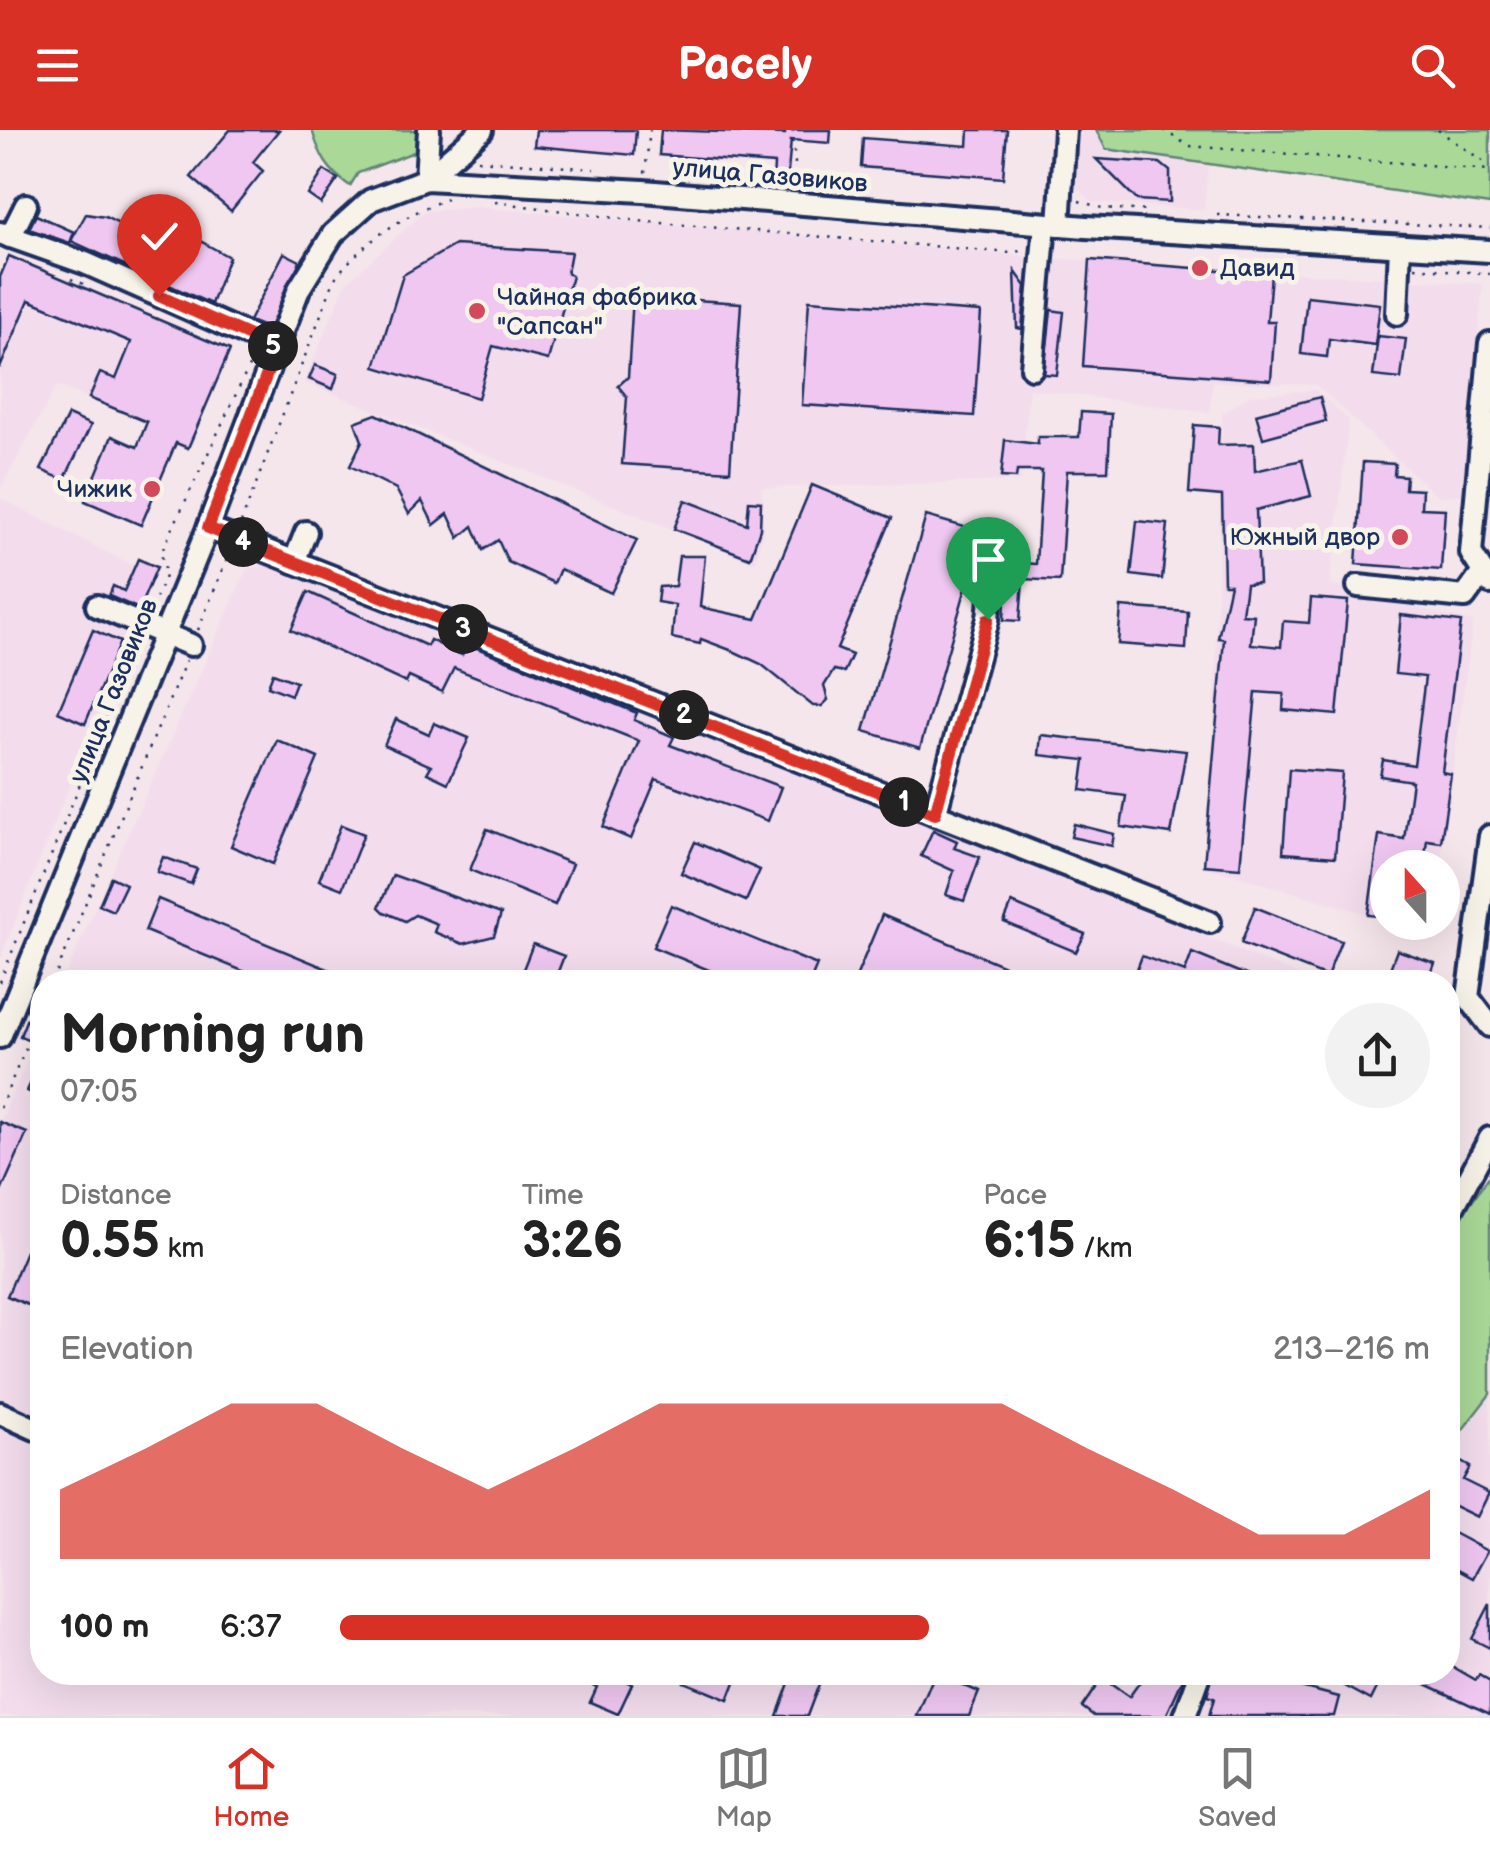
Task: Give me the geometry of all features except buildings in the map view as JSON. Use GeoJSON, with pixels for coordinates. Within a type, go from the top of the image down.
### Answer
{"type":"FeatureCollection","features":[{"type":"Feature","properties":{"kind":"street"},"geometry":{"type":"LineString","coordinates":[[426,179],[429,130]]}},
{"type":"Feature","properties":{"kind":"street"},"geometry":{"type":"LineString","coordinates":[[1032,368],[1065,130]]}},
{"type":"Feature","properties":{"kind":"street"},"geometry":{"type":"LineString","coordinates":[[426,179],[485,138]]}},
{"type":"Feature","properties":{"kind":"street","name":"улица Газовиков"},"geometry":{"type":"LineString","coordinates":[[0,1038],[208,528],[299,289],[333,234],[371,200],[426,179],[1490,251]]}},
{"type":"Feature","properties":{"kind":"street"},"geometry":{"type":"LineString","coordinates":[[26,206],[4,238],[86,263],[277,348]]}},
{"type":"Feature","properties":{"kind":"street"},"geometry":{"type":"LineString","coordinates":[[1396,314],[1400,246]]}},
{"type":"Feature","properties":{"kind":"street"},"geometry":{"type":"LineString","coordinates":[[1358,586],[1466,598],[1485,579],[1471,552],[1490,343]]}},
{"type":"Feature","properties":{"kind":"street"},"geometry":{"type":"LineString","coordinates":[[208,528],[1210,922]]}},
{"type":"Feature","properties":{"kind":"street"},"geometry":{"type":"LineString","coordinates":[[294,562],[306,532]]}},
{"type":"Feature","properties":{"kind":"street"},"geometry":{"type":"LineString","coordinates":[[935,814],[988,619],[996,535]]}},
{"type":"Feature","properties":{"kind":"street"},"geometry":{"type":"LineString","coordinates":[[97,606],[192,646]]}},
{"type":"Feature","properties":{"kind":"street"},"geometry":{"type":"LineString","coordinates":[[1490,836],[1468,996],[1490,1026]]}},
{"type":"Feature","properties":{"kind":"street"},"geometry":{"type":"LineString","coordinates":[[1460,1194],[1490,1138]]}},
{"type":"Feature","properties":{"kind":"street"},"geometry":{"type":"LineString","coordinates":[[0,1413],[30,1427]]}},
{"type":"Feature","properties":{"kind":"street"},"geometry":{"type":"LineString","coordinates":[[1185,1716],[1196,1685]]}},
{"type":"Feature","properties":{"kind":"path"},"geometry":{"type":"LineString","coordinates":[[645,172],[650,130]]}},
{"type":"Feature","properties":{"kind":"path"},"geometry":{"type":"LineString","coordinates":[[792,130],[797,186]]}},
{"type":"Feature","properties":{"kind":"path"},"geometry":{"type":"LineString","coordinates":[[1163,130],[1189,146],[1490,168]]}},
{"type":"Feature","properties":{"kind":"path"},"geometry":{"type":"LineString","coordinates":[[1438,130],[1490,168]]}},
{"type":"Feature","properties":{"kind":"path"},"geometry":{"type":"LineString","coordinates":[[485,138],[476,160],[608,170]]}},
{"type":"Feature","properties":{"kind":"path"},"geometry":{"type":"LineString","coordinates":[[58,970],[236,539],[335,278],[352,257],[417,210],[452,198]]}},
{"type":"Feature","properties":{"kind":"path"},"geometry":{"type":"LineString","coordinates":[[483,201],[638,220],[1011,253]]}},
{"type":"Feature","properties":{"kind":"path"},"geometry":{"type":"LineString","coordinates":[[1084,204],[1153,212]]}},
{"type":"Feature","properties":{"kind":"path"},"geometry":{"type":"LineString","coordinates":[[1204,215],[1490,228]]}},
{"type":"Feature","properties":{"kind":"path"},"geometry":{"type":"LineString","coordinates":[[0,1108],[30,1038]]}},
{"type":"Feature","properties":{"kind":"shaded area"},"geometry":{"type":"Polygon","coordinates":[[[1072,130],[1196,130],[1210,152],[1204,210],[1092,202],[1071,182],[1072,130]]]}},
{"type":"Feature","properties":{"kind":"shaded area"},"geometry":{"type":"Polygon","coordinates":[[[477,207],[1037,257],[1483,284],[1462,495],[1437,496],[1316,385],[1213,382],[1210,413],[1029,389],[1021,481],[762,488],[763,529],[756,563],[304,382],[346,283],[425,211],[477,207]]]}},
{"type":"Feature","properties":{"kind":"shaded area"},"geometry":{"type":"Polygon","coordinates":[[[9,256],[175,326],[136,417],[57,386],[0,490],[0,277],[9,256]]]}},
{"type":"Feature","properties":{"kind":"shaded area"},"geometry":{"type":"Polygon","coordinates":[[[1316,390],[1349,420],[1330,585],[1473,622],[1442,850],[1370,850],[1370,915],[1203,866],[1214,731],[1222,414],[1249,395],[1316,390]]]}},
{"type":"Feature","properties":{"kind":"shaded area"},"geometry":{"type":"Polygon","coordinates":[[[0,498],[154,576],[0,959],[0,498]]]}},
{"type":"Feature","properties":{"kind":"shaded area"},"geometry":{"type":"Polygon","coordinates":[[[271,565],[922,821],[1288,970],[67,970],[247,568],[271,565]]]}},
{"type":"Feature","properties":{"kind":"shaded area"},"geometry":{"type":"Polygon","coordinates":[[[30,1054],[30,1685],[1460,1685],[1460,1434],[1490,1394],[1490,1716],[0,1716],[0,1122],[30,1054]]]}},
{"type":"Feature","properties":{"kind":"green space"},"geometry":{"type":"Polygon","coordinates":[[[312,130],[424,130],[422,149],[358,173],[350,186],[325,162],[312,130]]]}},
{"type":"Feature","properties":{"kind":"green space"},"geometry":{"type":"Polygon","coordinates":[[[1096,130],[1490,130],[1490,205],[1106,149],[1096,130]]]}},
{"type":"Feature","properties":{"kind":"green space"},"geometry":{"type":"Polygon","coordinates":[[[1490,1175],[1490,1394],[1460,1433],[1460,1218],[1490,1175]]]}},
{"type":"Feature","properties":{"kind":"place","name":"Давид"},"geometry":{"type":"Point","coordinates":[1200,268]}},
{"type":"Feature","properties":{"kind":"place","name":"Чайная фабрика \"Сапсан\""},"geometry":{"type":"Point","coordinates":[477,311]}},
{"type":"Feature","properties":{"kind":"place","name":"Чижик"},"geometry":{"type":"Point","coordinates":[152,489]}},
{"type":"Feature","properties":{"kind":"place","name":"Южный двор"},"geometry":{"type":"Point","coordinates":[1400,537]}},
{"type":"Feature","properties":{"kind":"route"},"geometry":{"type":"LineString","coordinates":[[159,296],[277,348],[208,528],[935,814],[988,619]]}}]}
